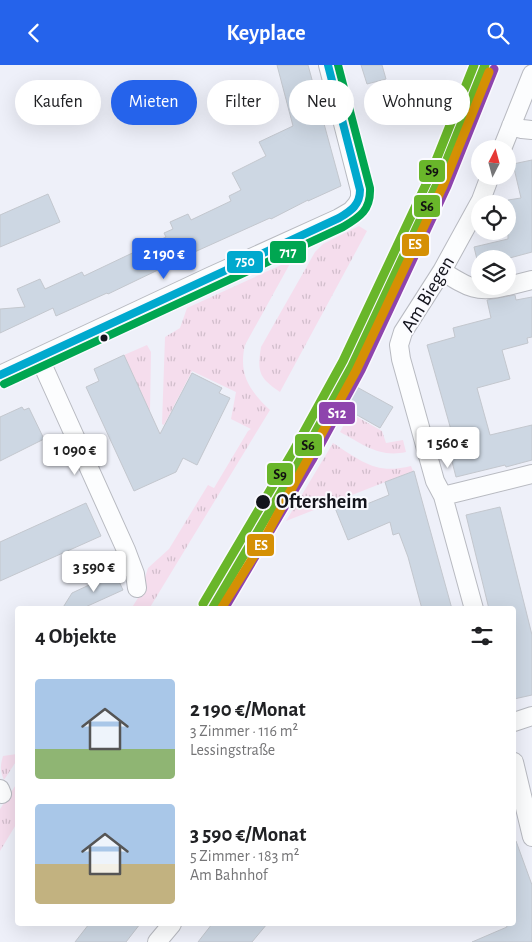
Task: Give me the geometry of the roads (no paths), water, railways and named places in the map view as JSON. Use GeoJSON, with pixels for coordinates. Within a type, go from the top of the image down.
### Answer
{"type":"FeatureCollection","features":[{"type":"Feature","properties":{"kind":"street"},"geometry":{"type":"LineString","coordinates":[[0,375],[351,211],[360,197],[359,182],[328,65]]}},
{"type":"Feature","properties":{"kind":"street"},"geometry":{"type":"LineString","coordinates":[[506,140],[532,73]]}},
{"type":"Feature","properties":{"kind":"street"},"geometry":{"type":"LineString","coordinates":[[511,126],[532,130]]}},
{"type":"Feature","properties":{"kind":"street","name":"Am Biegen"},"geometry":{"type":"LineString","coordinates":[[473,606],[443,496],[435,481],[401,359],[399,345],[403,331],[442,271],[481,200],[487,185]]}},
{"type":"Feature","properties":{"kind":"street"},"geometry":{"type":"LineString","coordinates":[[442,271],[471,287]]}},
{"type":"Feature","properties":{"kind":"street"},"geometry":{"type":"LineString","coordinates":[[516,283],[532,279]]}},
{"type":"Feature","properties":{"kind":"street"},"geometry":{"type":"LineString","coordinates":[[39,357],[126,550],[135,574],[137,587]]}},
{"type":"Feature","properties":{"kind":"street"},"geometry":{"type":"LineString","coordinates":[[443,496],[532,473]]}},
{"type":"Feature","properties":{"kind":"street"},"geometry":{"type":"LineString","coordinates":[[516,721],[532,717]]}},
{"type":"Feature","properties":{"kind":"street"},"geometry":{"type":"LineString","coordinates":[[516,770],[532,837]]}},
{"type":"Feature","properties":{"kind":"street"},"geometry":{"type":"LineString","coordinates":[[157,942],[170,926]]}},
{"type":"Feature","properties":{"kind":"place","name":"Oftersheim"},"geometry":{"type":"Point","coordinates":[263,502]}}]}
